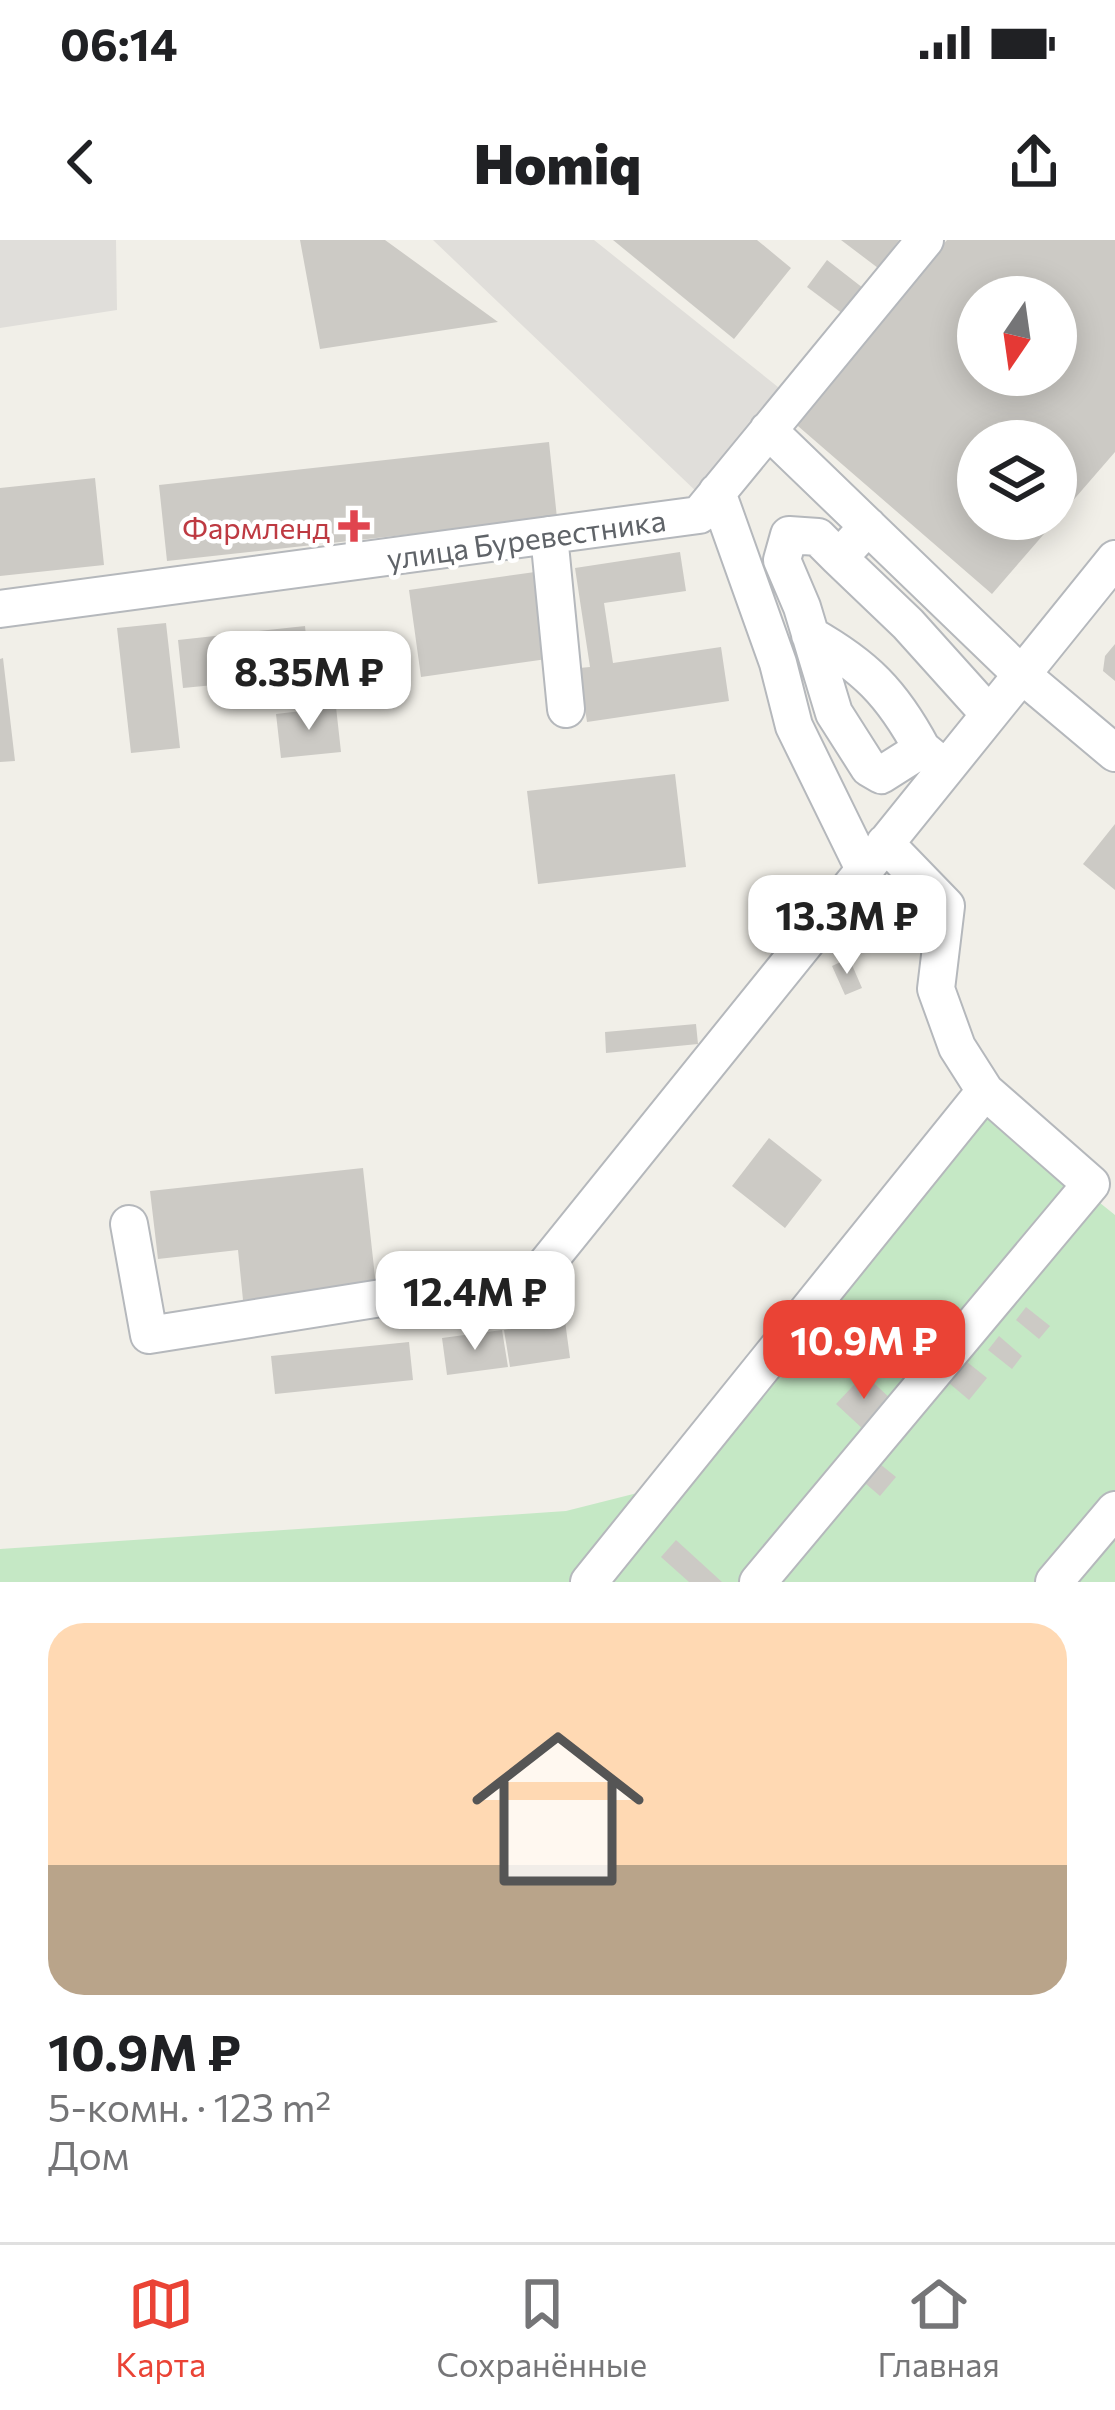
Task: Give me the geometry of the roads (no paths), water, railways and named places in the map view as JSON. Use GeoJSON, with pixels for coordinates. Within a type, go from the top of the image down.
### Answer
{"type":"FeatureCollection","features":[{"type":"Feature","properties":{"kind":"street","name":"улица Буревестника"},"geometry":{"type":"LineString","coordinates":[[0,609],[699,514],[925,240]]}},
{"type":"Feature","properties":{"kind":"street"},"geometry":{"type":"LineString","coordinates":[[768,430],[1021,674],[1115,753]]}},
{"type":"Feature","properties":{"kind":"street"},"geometry":{"type":"LineString","coordinates":[[717,492],[778,663],[794,726],[874,856],[946,906],[936,989],[956,1047],[985,1091],[1103,1193],[758,1582]]}},
{"type":"Feature","properties":{"kind":"street"},"geometry":{"type":"LineString","coordinates":[[839,557],[868,526]]}},
{"type":"Feature","properties":{"kind":"street"},"geometry":{"type":"LineString","coordinates":[[549,535],[566,709]]}},
{"type":"Feature","properties":{"kind":"street"},"geometry":{"type":"LineString","coordinates":[[934,759],[880,776],[869,768],[834,712],[782,560],[789,535],[818,537],[908,624],[966,694],[989,714]]}},
{"type":"Feature","properties":{"kind":"street"},"geometry":{"type":"LineString","coordinates":[[129,1224],[148,1335],[539,1273],[874,856],[934,759],[989,714],[1115,559]]}},
{"type":"Feature","properties":{"kind":"street"},"geometry":{"type":"LineString","coordinates":[[810,634],[853,659],[901,711],[934,759]]}},
{"type":"Feature","properties":{"kind":"street"},"geometry":{"type":"LineString","coordinates":[[589,1582],[985,1091]]}},
{"type":"Feature","properties":{"kind":"street"},"geometry":{"type":"LineString","coordinates":[[1054,1582],[1115,1510]]}},
{"type":"Feature","properties":{"kind":"place","name":"Фармленд"},"geometry":{"type":"Point","coordinates":[354,526]}}]}
